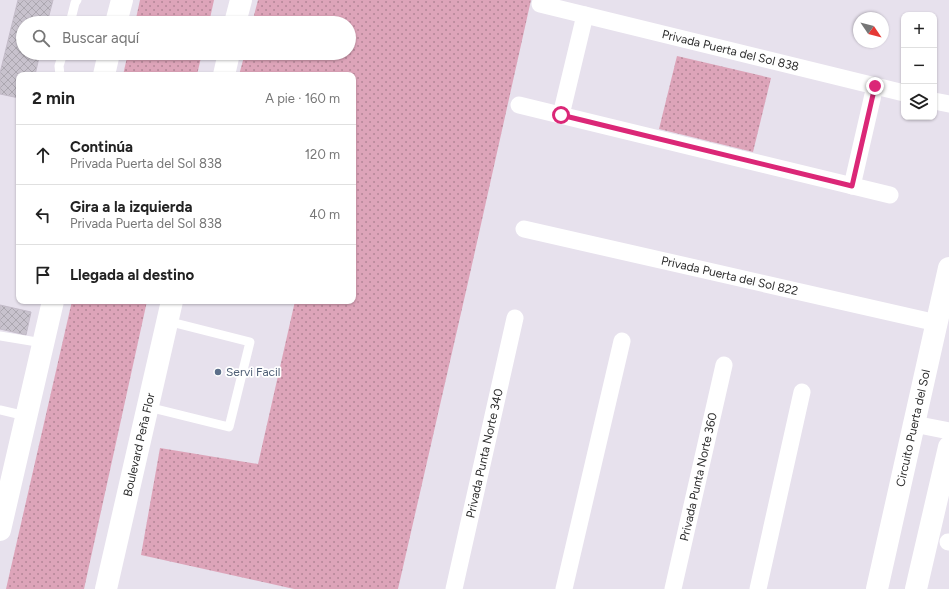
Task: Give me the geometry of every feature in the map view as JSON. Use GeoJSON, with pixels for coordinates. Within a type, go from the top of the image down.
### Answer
{"type":"FeatureCollection","features":[{"type":"Feature","properties":{"kind":"main road"},"geometry":{"type":"LineString","coordinates":[[118,16],[122,0]]}},
{"type":"Feature","properties":{"kind":"main road"},"geometry":{"type":"LineString","coordinates":[[238,16],[241,0]]}},
{"type":"Feature","properties":{"kind":"main road"},"geometry":{"type":"LineString","coordinates":[[105,72],[107,60]]}},
{"type":"Feature","properties":{"kind":"main road"},"geometry":{"type":"LineString","coordinates":[[225,72],[227,60]]}},
{"type":"Feature","properties":{"kind":"main road","name":"Circuito Puerta del Sol"},"geometry":{"type":"LineString","coordinates":[[877,589],[949,268]]}},
{"type":"Feature","properties":{"kind":"main road"},"geometry":{"type":"LineString","coordinates":[[0,530],[51,304]]}},
{"type":"Feature","properties":{"kind":"main road","name":"Boulevard Peña Flor"},"geometry":{"type":"LineString","coordinates":[[106,589],[170,311]]}},
{"type":"Feature","properties":{"kind":"main road"},"geometry":{"type":"LineString","coordinates":[[916,589],[949,447]]}},
{"type":"Feature","properties":{"kind":"street","name":"Privada Puerta del Sol 838"},"geometry":{"type":"LineString","coordinates":[[540,4],[901,92]]}},
{"type":"Feature","properties":{"kind":"street"},"geometry":{"type":"LineString","coordinates":[[561,115],[585,15]]}},
{"type":"Feature","properties":{"kind":"street"},"geometry":{"type":"LineString","coordinates":[[852,186],[875,86]]}},
{"type":"Feature","properties":{"kind":"street"},"geometry":{"type":"LineString","coordinates":[[937,102],[949,104]]}},
{"type":"Feature","properties":{"kind":"street"},"geometry":{"type":"LineString","coordinates":[[519,105],[890,195]]}},
{"type":"Feature","properties":{"kind":"street","name":"Privada Puerta del Sol 822"},"geometry":{"type":"LineString","coordinates":[[524,229],[937,323]]}},
{"type":"Feature","properties":{"kind":"street","name":"Privada Punta Norte 340"},"geometry":{"type":"LineString","coordinates":[[454,589],[515,318]]}},
{"type":"Feature","properties":{"kind":"street"},"geometry":{"type":"LineString","coordinates":[[564,589],[622,341]]}},
{"type":"Feature","properties":{"kind":"street","name":"Privada Punta Norte 360"},"geometry":{"type":"LineString","coordinates":[[673,589],[724,365]]}},
{"type":"Feature","properties":{"kind":"street"},"geometry":{"type":"LineString","coordinates":[[758,589],[802,392]]}},
{"type":"Feature","properties":{"kind":"street"},"geometry":{"type":"LineString","coordinates":[[914,424],[949,431]]}},
{"type":"Feature","properties":{"kind":"lane"},"geometry":{"type":"LineString","coordinates":[[72,16],[77,0]]}},
{"type":"Feature","properties":{"kind":"lane"},"geometry":{"type":"LineString","coordinates":[[60,72],[59,66],[61,60]]}},
{"type":"Feature","properties":{"kind":"lane"},"geometry":{"type":"LineString","coordinates":[[148,407],[229,427],[250,342],[170,311]]}},
{"type":"Feature","properties":{"kind":"lane"},"geometry":{"type":"LineString","coordinates":[[0,336],[43,343]]}},
{"type":"Feature","properties":{"kind":"lane"},"geometry":{"type":"LineString","coordinates":[[0,410],[26,416]]}},
{"type":"Feature","properties":{"kind":"shaded area"},"geometry":{"type":"Polygon","coordinates":[[[140,0],[214,0],[211,16],[137,16],[140,0]]]}},
{"type":"Feature","properties":{"kind":"shaded area"},"geometry":{"type":"Polygon","coordinates":[[[258,0],[531,0],[398,589],[294,589],[141,555],[160,448],[258,464],[294,304],[356,304],[356,72],[240,72],[243,60],[356,60],[356,16],[254,16],[258,0]]]}},
{"type":"Feature","properties":{"kind":"shaded area"},"geometry":{"type":"Polygon","coordinates":[[[677,56],[771,78],[753,152],[659,129],[677,56]]]}},
{"type":"Feature","properties":{"kind":"shaded area"},"geometry":{"type":"Polygon","coordinates":[[[126,60],[200,60],[198,72],[124,72],[126,60]]]}},
{"type":"Feature","properties":{"kind":"shaded area"},"geometry":{"type":"Polygon","coordinates":[[[71,304],[146,304],[84,589],[6,589],[71,304]]]}},
{"type":"Feature","properties":{"kind":"building"},"geometry":{"type":"Polygon","coordinates":[[[18,0],[53,0],[49,16],[16,16],[16,60],[38,60],[36,72],[16,72],[16,97],[0,94],[0,73],[18,0]]]}},
{"type":"Feature","properties":{"kind":"building"},"geometry":{"type":"Polygon","coordinates":[[[0,305],[31,312],[26,335],[0,329],[0,305]]]}},
{"type":"Feature","properties":{"kind":"place","name":"Servi Facil"},"geometry":{"type":"Point","coordinates":[218,372]}},
{"type":"Feature","properties":{"kind":"route"},"geometry":{"type":"LineString","coordinates":[[561,115],[852,186],[875,86]]}}]}
